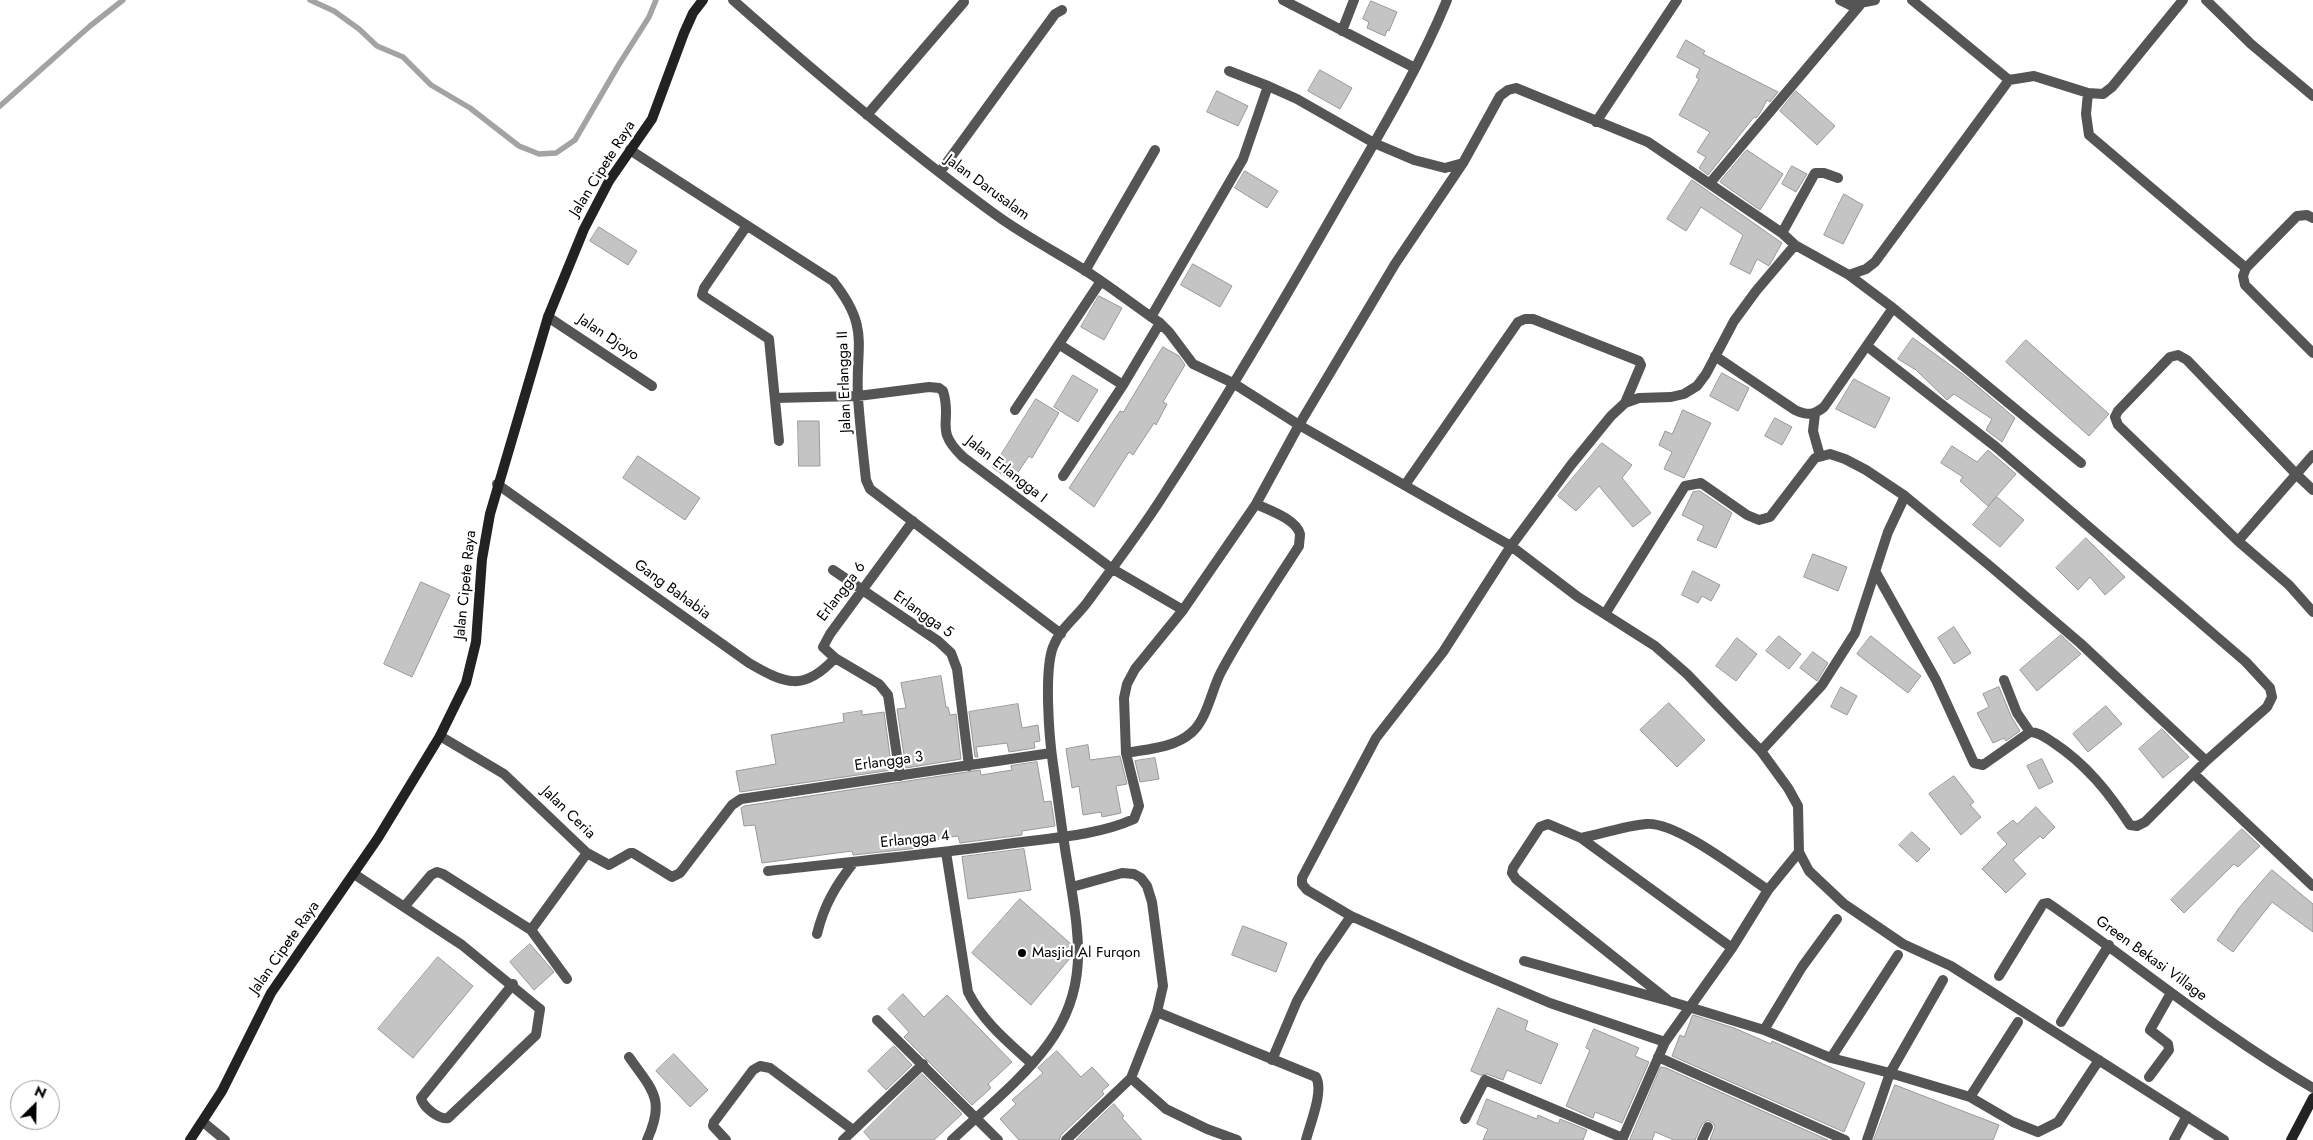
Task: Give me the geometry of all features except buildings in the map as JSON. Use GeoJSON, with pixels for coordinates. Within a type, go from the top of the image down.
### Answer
{"type":"FeatureCollection","features":[{"type":"Feature","properties":{"kind":"main road","name":"Jalan Cipete Raya"},"geometry":{"type":"LineString","coordinates":[[190,1140],[203,1122],[239,1060],[252,1028],[271,993],[354,874],[440,736],[466,683],[476,642],[483,551],[497,484],[548,317],[584,228],[609,181],[652,119],[684,33],[693,13],[703,0]]}},
{"type":"Feature","properties":{"kind":"main road"},"geometry":{"type":"LineString","coordinates":[[2292,1140],[2313,1098]]}},
{"type":"Feature","properties":{"kind":"street","name":"Jalan Darusalam"},"geometry":{"type":"LineString","coordinates":[[733,0],[798,58],[940,172],[1036,242],[1085,270],[1160,323],[1193,364],[1233,383],[1300,425],[1511,546],[1578,597],[1655,646],[1687,674],[1761,751],[1798,806],[1799,852]]}},
{"type":"Feature","properties":{"kind":"street"},"geometry":{"type":"LineString","coordinates":[[1282,0],[1415,68]]}},
{"type":"Feature","properties":{"kind":"street"},"geometry":{"type":"LineString","coordinates":[[1342,31],[1354,0]]}},
{"type":"Feature","properties":{"kind":"street"},"geometry":{"type":"LineString","coordinates":[[952,1140],[1032,1064],[1062,1023],[1074,995],[1079,972],[1079,946],[1072,886],[1051,753],[1048,673],[1053,646],[1087,603],[1169,487],[1285,298],[1415,68],[1447,0]]}},
{"type":"Feature","properties":{"kind":"street"},"geometry":{"type":"LineString","coordinates":[[1596,122],[1677,0]]}},
{"type":"Feature","properties":{"kind":"street"},"geometry":{"type":"LineString","coordinates":[[1840,0],[1850,5],[1860,5],[1875,0]]}},
{"type":"Feature","properties":{"kind":"street"},"geometry":{"type":"LineString","coordinates":[[1912,0],[2009,80]]}},
{"type":"Feature","properties":{"kind":"street"},"geometry":{"type":"LineString","coordinates":[[1849,275],[1866,269],[1875,262],[2009,80],[2034,76],[2088,94],[2103,94],[2112,87],[2183,0]]}},
{"type":"Feature","properties":{"kind":"street"},"geometry":{"type":"LineString","coordinates":[[2206,0],[2252,44],[2313,96]]}},
{"type":"Feature","properties":{"kind":"street"},"geometry":{"type":"LineString","coordinates":[[868,115],[964,2]]}},
{"type":"Feature","properties":{"kind":"street"},"geometry":{"type":"LineString","coordinates":[[1710,183],[1860,5]]}},
{"type":"Feature","properties":{"kind":"street"},"geometry":{"type":"LineString","coordinates":[[940,172],[1027,51],[1055,14],[1062,10]]}},
{"type":"Feature","properties":{"kind":"street"},"geometry":{"type":"LineString","coordinates":[[1229,71],[1297,99],[1374,142],[1414,160],[1445,168],[1463,163]]}},
{"type":"Feature","properties":{"kind":"street"},"geometry":{"type":"LineString","coordinates":[[1150,316],[1243,159],[1268,86]]}},
{"type":"Feature","properties":{"kind":"street"},"geometry":{"type":"LineString","coordinates":[[1256,504],[1296,528],[1300,535],[1299,546],[1246,627],[1219,675],[1204,714],[1192,732],[1177,742],[1126,753],[1124,698],[1127,684],[1135,669],[1183,610],[1256,504],[1300,425],[1395,264],[1463,163],[1500,96],[1508,90],[1516,88],[1648,142],[1782,233],[1795,245],[1849,275],[1893,308],[2081,463]]}},
{"type":"Feature","properties":{"kind":"street"},"geometry":{"type":"LineString","coordinates":[[2088,94],[2086,114],[2089,135],[2246,268]]}},
{"type":"Feature","properties":{"kind":"street","name":"Jalan Erlangga II"},"geometry":{"type":"LineString","coordinates":[[630,150],[746,227],[833,281],[853,310],[858,326],[858,396],[866,480],[870,489],[1061,634]]}},
{"type":"Feature","properties":{"kind":"street"},"geometry":{"type":"LineString","coordinates":[[1085,270],[1155,150]]}},
{"type":"Feature","properties":{"kind":"street"},"geometry":{"type":"LineString","coordinates":[[1782,233],[1815,173],[1824,173],[1838,178]]}},
{"type":"Feature","properties":{"kind":"street"},"geometry":{"type":"LineString","coordinates":[[2313,218],[2307,215],[2297,216],[2246,268],[2243,276],[2245,285],[2313,352]]}},
{"type":"Feature","properties":{"kind":"street"},"geometry":{"type":"LineString","coordinates":[[746,227],[704,288],[702,294],[705,298],[769,339],[779,441]]}},
{"type":"Feature","properties":{"kind":"street"},"geometry":{"type":"LineString","coordinates":[[1625,403],[1639,398],[1671,397],[1684,394],[1697,386],[1734,321],[1756,291],[1795,245]]}},
{"type":"Feature","properties":{"kind":"street"},"geometry":{"type":"LineString","coordinates":[[1016,410],[1101,281]]}},
{"type":"Feature","properties":{"kind":"street"},"geometry":{"type":"LineString","coordinates":[[1715,356],[1795,410],[1805,414],[1815,414],[1824,407],[1893,308]]}},
{"type":"Feature","properties":{"kind":"street","name":"Jalan Djoyo"},"geometry":{"type":"LineString","coordinates":[[548,317],[652,386]]}},
{"type":"Feature","properties":{"kind":"street"},"geometry":{"type":"LineString","coordinates":[[1405,485],[1518,322],[1525,318],[1533,319],[1639,361],[1641,365],[1639,372],[1625,403],[1611,416],[1571,465],[1511,546],[1443,652],[1376,738],[1306,869],[1302,884],[1307,890],[1351,916],[1550,1003],[1665,1042]]}},
{"type":"Feature","properties":{"kind":"street"},"geometry":{"type":"LineString","coordinates":[[1063,476],[1123,385],[1160,323]]}},
{"type":"Feature","properties":{"kind":"street"},"geometry":{"type":"LineString","coordinates":[[1060,345],[1123,385]]}},
{"type":"Feature","properties":{"kind":"street"},"geometry":{"type":"LineString","coordinates":[[1867,346],[1996,447],[2246,662],[2270,688],[2272,697],[2267,707],[2206,761],[2145,822],[2137,826],[2130,825],[2097,780],[2072,755],[2039,734],[2030,732],[2017,713],[2004,680]]}},
{"type":"Feature","properties":{"kind":"street"},"geometry":{"type":"LineString","coordinates":[[2313,490],[2187,360],[2178,356],[2170,357],[2118,411],[2116,416],[2118,425],[2238,541],[2289,585],[2313,612]]}},
{"type":"Feature","properties":{"kind":"street","name":"Jalan Erlangga I"},"geometry":{"type":"LineString","coordinates":[[858,396],[929,387],[943,390],[945,397],[945,434],[950,445],[982,472],[1111,568]]}},
{"type":"Feature","properties":{"kind":"street"},"geometry":{"type":"LineString","coordinates":[[775,398],[858,396]]}},
{"type":"Feature","properties":{"kind":"street"},"geometry":{"type":"LineString","coordinates":[[1815,414],[1813,431],[1820,456]]}},
{"type":"Feature","properties":{"kind":"street"},"geometry":{"type":"LineString","coordinates":[[1605,614],[1685,486],[1701,483],[1747,515],[1759,520],[1770,517],[1814,458],[1830,454],[1845,459],[1905,496],[2080,643],[2206,761]]}},
{"type":"Feature","properties":{"kind":"street"},"geometry":{"type":"LineString","coordinates":[[2238,541],[2313,455]]}},
{"type":"Feature","properties":{"kind":"street","name":"Gang Bahabia"},"geometry":{"type":"LineString","coordinates":[[497,484],[749,663],[776,678],[799,681],[812,679],[835,658]]}},
{"type":"Feature","properties":{"kind":"street"},"geometry":{"type":"LineString","coordinates":[[1761,751],[1822,684],[1855,633],[1888,532],[1905,496]]}},
{"type":"Feature","properties":{"kind":"street","name":"Erlangga 6"},"geometry":{"type":"LineString","coordinates":[[835,658],[826,651],[824,642],[913,521]]}},
{"type":"Feature","properties":{"kind":"street"},"geometry":{"type":"LineString","coordinates":[[1111,568],[1183,610]]}},
{"type":"Feature","properties":{"kind":"street","name":"Erlangga 5"},"geometry":{"type":"LineString","coordinates":[[833,570],[938,640],[950,653],[957,669],[969,766]]}},
{"type":"Feature","properties":{"kind":"street"},"geometry":{"type":"LineString","coordinates":[[1875,571],[1936,680],[1974,763],[1983,765],[2030,732]]}},
{"type":"Feature","properties":{"kind":"street"},"geometry":{"type":"LineString","coordinates":[[835,658],[879,684],[888,695],[900,776]]}},
{"type":"Feature","properties":{"kind":"street","name":"Jalan Ceria"},"geometry":{"type":"LineString","coordinates":[[440,736],[504,774],[587,853],[608,865],[630,853],[669,876],[676,876],[680,873]]}},
{"type":"Feature","properties":{"kind":"street","name":"Erlangga 3"},"geometry":{"type":"LineString","coordinates":[[680,873],[732,805],[742,799],[1051,753]]}},
{"type":"Feature","properties":{"kind":"street","name":"Erlangga 4"},"geometry":{"type":"LineString","coordinates":[[768,871],[946,852],[1064,836],[1118,825],[1134,819],[1139,806],[1126,753]]}},
{"type":"Feature","properties":{"kind":"street"},"geometry":{"type":"LineString","coordinates":[[2194,774],[2313,886]]}},
{"type":"Feature","properties":{"kind":"street"},"geometry":{"type":"LineString","coordinates":[[1669,1001],[1512,873],[1512,868],[1540,827],[1548,824],[1581,838],[1732,948]]}},
{"type":"Feature","properties":{"kind":"street"},"geometry":{"type":"LineString","coordinates":[[1581,838],[1647,824],[1671,829],[1691,839],[1768,890]]}},
{"type":"Feature","properties":{"kind":"street"},"geometry":{"type":"LineString","coordinates":[[946,852],[968,992],[974,1004],[992,1027],[1032,1064]]}},
{"type":"Feature","properties":{"kind":"street"},"geometry":{"type":"LineString","coordinates":[[1465,1119],[1485,1080],[1622,1139],[1665,1042],[1732,948],[1768,890],[1799,852],[1809,872],[1844,904],[1903,944],[1951,966],[2224,1140]]}},
{"type":"Feature","properties":{"kind":"street"},"geometry":{"type":"LineString","coordinates":[[531,930],[587,853]]}},
{"type":"Feature","properties":{"kind":"street"},"geometry":{"type":"LineString","coordinates":[[817,934],[828,900],[854,862]]}},
{"type":"Feature","properties":{"kind":"street"},"geometry":{"type":"LineString","coordinates":[[404,908],[431,875],[440,872],[531,930],[567,979]]}},
{"type":"Feature","properties":{"kind":"street"},"geometry":{"type":"LineString","coordinates":[[1066,1140],[1131,1078],[1157,1012],[1163,986],[1152,902],[1147,886],[1142,878],[1134,874],[1122,873],[1072,886]]}},
{"type":"Feature","properties":{"kind":"street"},"geometry":{"type":"LineString","coordinates":[[354,874],[462,945],[513,984],[540,1008],[536,1035],[448,1118],[442,1118],[423,1105],[421,1098],[513,984]]}},
{"type":"Feature","properties":{"kind":"street","name":"Green Bekasi Village"},"geometry":{"type":"LineString","coordinates":[[1999,976],[2045,902],[2109,945],[2171,993],[2289,1074],[2313,1088]]}},
{"type":"Feature","properties":{"kind":"street"},"geometry":{"type":"LineString","coordinates":[[1272,1060],[1297,1001],[1320,961],[1351,916]]}},
{"type":"Feature","properties":{"kind":"street"},"geometry":{"type":"LineString","coordinates":[[1764,1030],[1802,968],[1837,919]]}},
{"type":"Feature","properties":{"kind":"street"},"geometry":{"type":"LineString","coordinates":[[2061,1022],[2109,945]]}},
{"type":"Feature","properties":{"kind":"street"},"geometry":{"type":"LineString","coordinates":[[1831,1058],[1898,955]]}},
{"type":"Feature","properties":{"kind":"street"},"geometry":{"type":"LineString","coordinates":[[1524,962],[1689,1007],[1764,1030],[1831,1058],[1970,1097],[2013,1122],[2038,1132],[2058,1122],[2099,1060]]}},
{"type":"Feature","properties":{"kind":"street"},"geometry":{"type":"LineString","coordinates":[[1868,1140],[1890,1073],[1943,980]]}},
{"type":"Feature","properties":{"kind":"street"},"geometry":{"type":"LineString","coordinates":[[2149,1077],[2168,1050],[2168,1044],[2150,1030],[2171,993]]}},
{"type":"Feature","properties":{"kind":"street"},"geometry":{"type":"LineString","coordinates":[[1157,1012],[1272,1060],[1316,1076],[1319,1082],[1318,1092],[1306,1140]]}},
{"type":"Feature","properties":{"kind":"street"},"geometry":{"type":"LineString","coordinates":[[877,1020],[998,1140]]}},
{"type":"Feature","properties":{"kind":"street"},"geometry":{"type":"LineString","coordinates":[[1970,1097],[2018,1022]]}},
{"type":"Feature","properties":{"kind":"street"},"geometry":{"type":"LineString","coordinates":[[629,1057],[655,1095],[656,1119],[647,1140]]}},
{"type":"Feature","properties":{"kind":"street"},"geometry":{"type":"LineString","coordinates":[[1658,1057],[1845,1140]]}},
{"type":"Feature","properties":{"kind":"street"},"geometry":{"type":"LineString","coordinates":[[843,1140],[923,1064]]}},
{"type":"Feature","properties":{"kind":"street"},"geometry":{"type":"LineString","coordinates":[[726,1140],[715,1130],[714,1122],[752,1070],[760,1066],[770,1068],[853,1130]]}},
{"type":"Feature","properties":{"kind":"street"},"geometry":{"type":"LineString","coordinates":[[1131,1078],[1166,1109],[1207,1129],[1237,1140]]}},
{"type":"Feature","properties":{"kind":"street"},"geometry":{"type":"LineString","coordinates":[[2174,1140],[2187,1116]]}},
{"type":"Feature","properties":{"kind":"street"},"geometry":{"type":"LineString","coordinates":[[203,1122],[225,1140]]}},
{"type":"Feature","properties":{"kind":"street"},"geometry":{"type":"LineString","coordinates":[[1702,1140],[1708,1127]]}},
{"type":"Feature","properties":{"kind":"waterway"},"geometry":{"type":"LineString","coordinates":[[0,106],[90,26],[123,0]]}},
{"type":"Feature","properties":{"kind":"waterway"},"geometry":{"type":"LineString","coordinates":[[310,0],[334,11],[359,29],[377,46],[403,57],[431,85],[470,108],[519,146],[539,154],[556,153],[575,140],[649,17],[656,0]]}},
{"type":"Feature","properties":{"kind":"place","name":"Masjid Al Furqon"},"geometry":{"type":"Point","coordinates":[1022,953]}}]}
